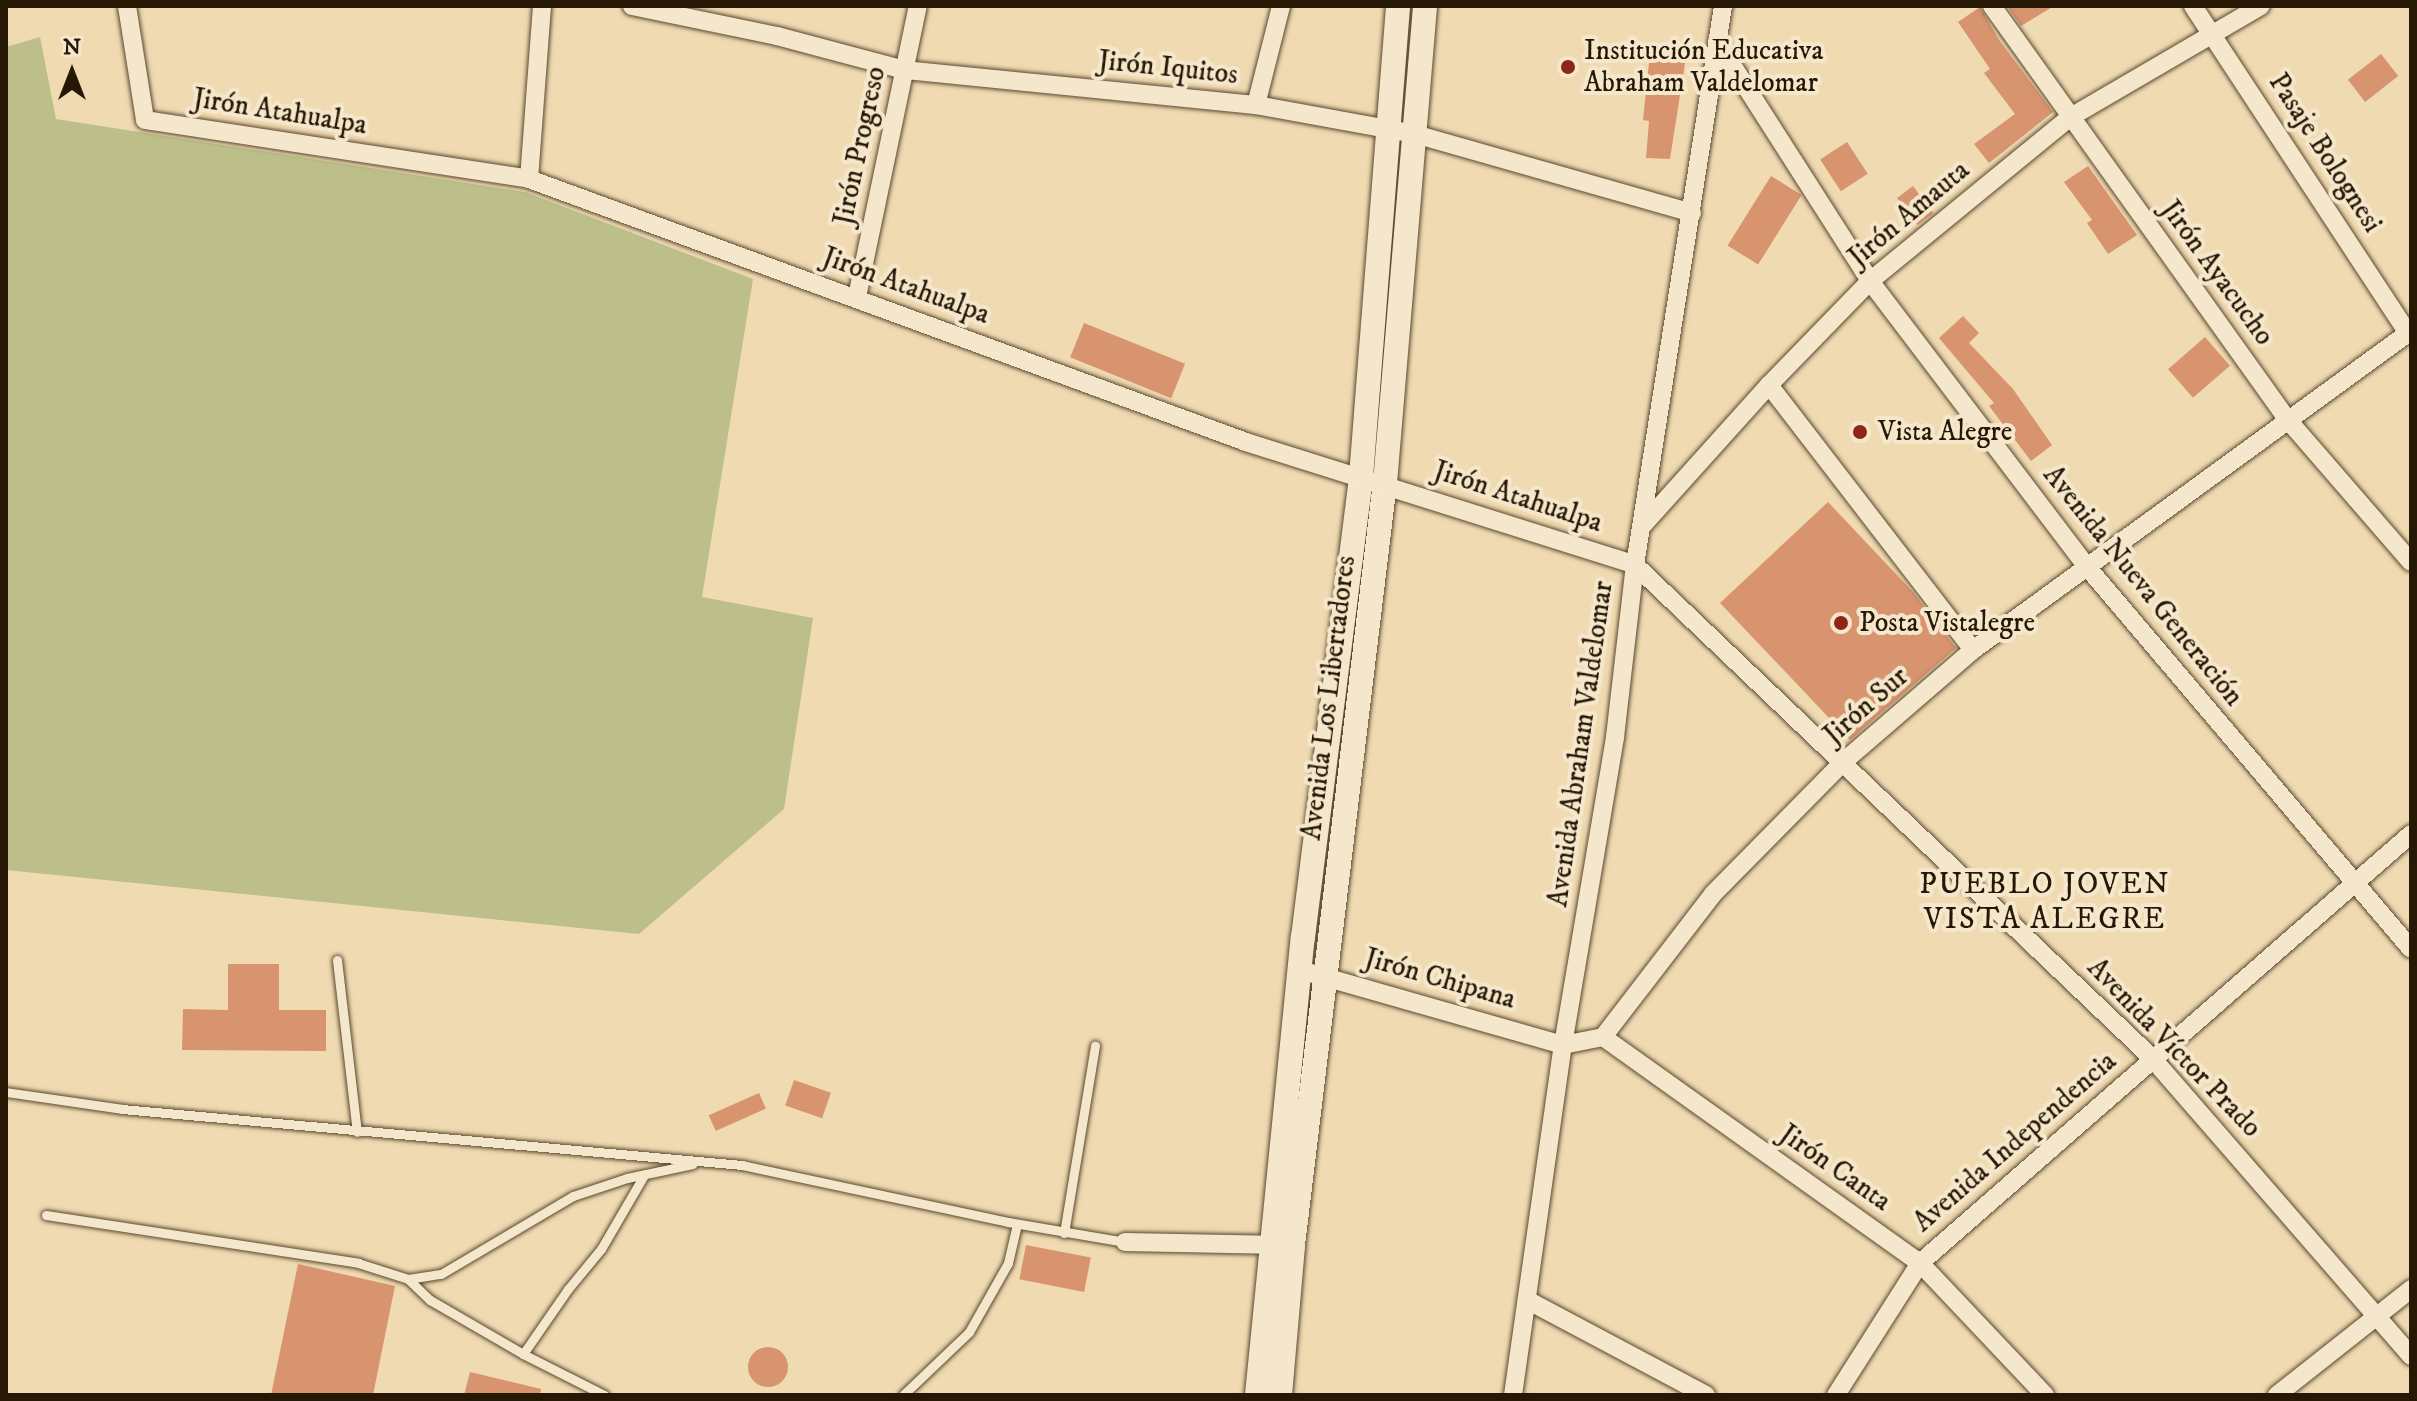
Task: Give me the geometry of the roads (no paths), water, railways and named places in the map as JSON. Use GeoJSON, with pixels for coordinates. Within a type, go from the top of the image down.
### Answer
{"type":"FeatureCollection","features":[{"type":"Feature","properties":{"kind":"street","name":"Jirón Atahualpa"},"geometry":{"type":"LineString","coordinates":[[127,6],[145,120],[529,179],[1246,442],[1635,565]]}},
{"type":"Feature","properties":{"kind":"street"},"geometry":{"type":"LineString","coordinates":[[529,179],[542,6]]}},
{"type":"Feature","properties":{"kind":"street","name":"Jirón Iquitos"},"geometry":{"type":"LineString","coordinates":[[632,6],[777,36],[905,70],[1256,105],[1415,134],[1692,213]]}},
{"type":"Feature","properties":{"kind":"street","name":"Jirón Progreso"},"geometry":{"type":"LineString","coordinates":[[857,297],[918,6]]}},
{"type":"Feature","properties":{"kind":"street"},"geometry":{"type":"LineString","coordinates":[[1256,105],[1281,6]]}},
{"type":"Feature","properties":{"kind":"street","name":"Avenida Los Libertadores"},"geometry":{"type":"LineString","coordinates":[[1257,1395],[1326,975],[1349,784],[1373,480],[1389,129],[1398,6]]}},
{"type":"Feature","properties":{"kind":"street","name":"Avenida Los Libertadores"},"geometry":{"type":"LineString","coordinates":[[1280,1395],[1281,1245],[1300,970],[1322,780],[1373,480],[1415,134],[1425,6]]}},
{"type":"Feature","properties":{"kind":"street","name":"Avenida Abraham Valdelomar"},"geometry":{"type":"LineString","coordinates":[[1513,1395],[1563,1045],[1615,737],[1635,565],[1723,6]]}},
{"type":"Feature","properties":{"kind":"street","name":"Jirón Ayacucho"},"geometry":{"type":"LineString","coordinates":[[1992,6],[2069,118],[2287,419],[2411,562]]}},
{"type":"Feature","properties":{"kind":"street","name":"Pasaje Bolognesi"},"geometry":{"type":"LineString","coordinates":[[2193,6],[2410,332]]}},
{"type":"Feature","properties":{"kind":"street","name":"Jirón Amauta"},"geometry":{"type":"LineString","coordinates":[[1643,525],[1769,385],[1870,281],[2069,118],[2261,6]]}},
{"type":"Feature","properties":{"kind":"street","name":"Avenida Nueva Generación"},"geometry":{"type":"LineString","coordinates":[[1718,43],[1870,281],[2088,568],[2411,949]]}},
{"type":"Feature","properties":{"kind":"street","name":"Jirón Sur"},"geometry":{"type":"LineString","coordinates":[[1603,1037],[1713,894],[1842,763],[1973,650],[2410,332]]}},
{"type":"Feature","properties":{"kind":"street"},"geometry":{"type":"LineString","coordinates":[[1769,385],[1973,650]]}},
{"type":"Feature","properties":{"kind":"street","name":"Avenida Víctor Prado"},"geometry":{"type":"LineString","coordinates":[[1635,565],[2152,1058],[2380,1316],[2411,1356]]}},
{"type":"Feature","properties":{"kind":"street"},"geometry":{"type":"LineString","coordinates":[[1322,780],[1349,784]]}},
{"type":"Feature","properties":{"kind":"street","name":"Avenida Independencia"},"geometry":{"type":"LineString","coordinates":[[1836,1395],[1920,1263],[2411,834]]}},
{"type":"Feature","properties":{"kind":"street"},"geometry":{"type":"LineString","coordinates":[[1314,849],[1341,851]]}},
{"type":"Feature","properties":{"kind":"street","name":"Jirón Chipana"},"geometry":{"type":"LineString","coordinates":[[1300,970],[1563,1045]]}},
{"type":"Feature","properties":{"kind":"street"},"geometry":{"type":"LineString","coordinates":[[1563,1045],[1603,1037]]}},
{"type":"Feature","properties":{"kind":"street","name":"Jirón Canta"},"geometry":{"type":"LineString","coordinates":[[1603,1037],[1920,1263],[2045,1395]]}},
{"type":"Feature","properties":{"kind":"street"},"geometry":{"type":"LineString","coordinates":[[1125,1242],[1197,1246],[1281,1245]]}},
{"type":"Feature","properties":{"kind":"street"},"geometry":{"type":"LineString","coordinates":[[2277,1395],[2411,1289]]}},
{"type":"Feature","properties":{"kind":"street"},"geometry":{"type":"LineString","coordinates":[[1527,1300],[1706,1395]]}},
{"type":"Feature","properties":{"kind":"lane"},"geometry":{"type":"LineString","coordinates":[[337,960],[357,1132]]}},
{"type":"Feature","properties":{"kind":"lane"},"geometry":{"type":"LineString","coordinates":[[1064,1233],[1095,1046]]}},
{"type":"Feature","properties":{"kind":"lane"},"geometry":{"type":"LineString","coordinates":[[6,1092],[122,1109],[742,1165],[1017,1224],[1125,1242]]}},
{"type":"Feature","properties":{"kind":"lane"},"geometry":{"type":"LineString","coordinates":[[408,1279],[441,1274],[573,1196],[704,1161]]}},
{"type":"Feature","properties":{"kind":"lane"},"geometry":{"type":"LineString","coordinates":[[523,1354],[568,1289],[601,1249],[644,1175]]}},
{"type":"Feature","properties":{"kind":"lane"},"geometry":{"type":"LineString","coordinates":[[46,1215],[358,1263],[408,1279],[430,1300],[523,1354],[604,1395]]}},
{"type":"Feature","properties":{"kind":"lane"},"geometry":{"type":"LineString","coordinates":[[903,1395],[969,1332],[1008,1263],[1017,1224]]}},
{"type":"Feature","properties":{"kind":"place","name":"Institución Educativa Abraham Valdelomar"},"geometry":{"type":"Point","coordinates":[1568,67]}},
{"type":"Feature","properties":{"kind":"place","name":"Vista Alegre"},"geometry":{"type":"Point","coordinates":[1860,432]}},
{"type":"Feature","properties":{"kind":"place","name":"Posta Vistalegre"},"geometry":{"type":"Point","coordinates":[1841,623]}},
{"type":"Feature","properties":{"kind":"district","name":"PUEBLO JOVEN VISTA ALEGRE"},"geometry":{"type":"Point","coordinates":[2045,902]}}]}
